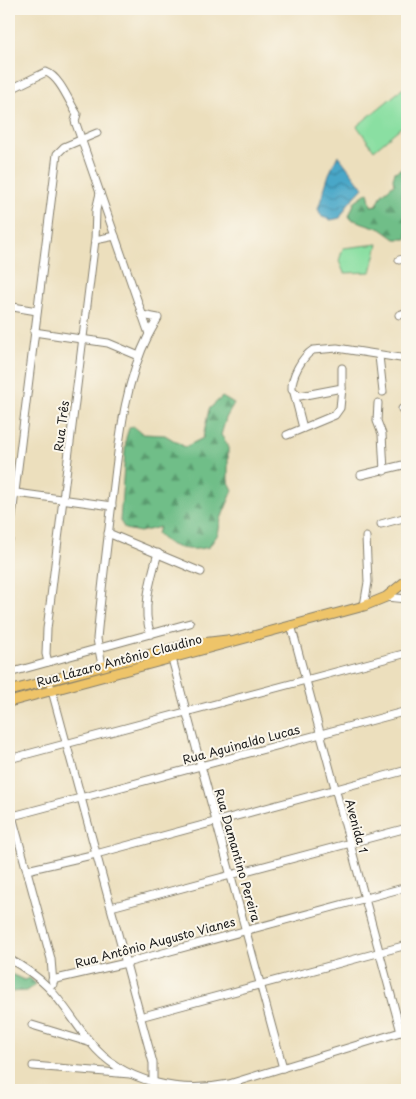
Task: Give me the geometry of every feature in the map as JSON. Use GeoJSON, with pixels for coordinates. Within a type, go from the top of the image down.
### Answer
{"type":"FeatureCollection","features":[{"type":"Feature","properties":{"kind":"main road","name":"Rua Lázaro Antônio Claudino"},"geometry":{"type":"LineString","coordinates":[[9,702],[364,606],[386,597],[407,580]]}},
{"type":"Feature","properties":{"kind":"main road","name":"Rua Lázaro Antônio Claudino"},"geometry":{"type":"LineString","coordinates":[[9,691],[198,642],[235,640]]}},
{"type":"Feature","properties":{"kind":"street"},"geometry":{"type":"LineString","coordinates":[[9,90],[46,72],[55,78],[77,114],[75,122],[149,334]]}},
{"type":"Feature","properties":{"kind":"street"},"geometry":{"type":"LineString","coordinates":[[9,540],[12,493],[56,154],[60,149],[97,133]]}},
{"type":"Feature","properties":{"kind":"street","name":"Rua Três"},"geometry":{"type":"LineString","coordinates":[[48,662],[46,654],[47,628],[95,240],[95,218],[100,192]]}},
{"type":"Feature","properties":{"kind":"street"},"geometry":{"type":"LineString","coordinates":[[95,218],[108,215]]}},
{"type":"Feature","properties":{"kind":"street"},"geometry":{"type":"LineString","coordinates":[[95,240],[115,236]]}},
{"type":"Feature","properties":{"kind":"street"},"geometry":{"type":"LineString","coordinates":[[399,260],[407,258]]}},
{"type":"Feature","properties":{"kind":"street"},"geometry":{"type":"LineString","coordinates":[[14,307],[37,311]]}},
{"type":"Feature","properties":{"kind":"street"},"geometry":{"type":"LineString","coordinates":[[398,315],[407,312]]}},
{"type":"Feature","properties":{"kind":"street"},"geometry":{"type":"LineString","coordinates":[[102,666],[98,649],[98,630],[108,533],[124,414],[139,356],[158,318],[142,315]]}},
{"type":"Feature","properties":{"kind":"street"},"geometry":{"type":"LineString","coordinates":[[34,332],[108,343],[139,356]]}},
{"type":"Feature","properties":{"kind":"street"},"geometry":{"type":"LineString","coordinates":[[303,428],[292,386],[293,379],[308,354],[322,348],[337,348],[407,359]]}},
{"type":"Feature","properties":{"kind":"street"},"geometry":{"type":"LineString","coordinates":[[379,356],[383,392]]}},
{"type":"Feature","properties":{"kind":"street"},"geometry":{"type":"LineString","coordinates":[[286,435],[335,415],[340,408],[342,368]]}},
{"type":"Feature","properties":{"kind":"street"},"geometry":{"type":"LineString","coordinates":[[294,393],[300,396],[342,388]]}},
{"type":"Feature","properties":{"kind":"street"},"geometry":{"type":"LineString","coordinates":[[378,403],[377,421],[382,434],[384,471]]}},
{"type":"Feature","properties":{"kind":"street"},"geometry":{"type":"LineString","coordinates":[[361,475],[407,464]]}},
{"type":"Feature","properties":{"kind":"street"},"geometry":{"type":"LineString","coordinates":[[12,493],[112,506]]}},
{"type":"Feature","properties":{"kind":"street"},"geometry":{"type":"LineString","coordinates":[[381,524],[407,517]]}},
{"type":"Feature","properties":{"kind":"street"},"geometry":{"type":"LineString","coordinates":[[108,533],[201,572]]}},
{"type":"Feature","properties":{"kind":"street"},"geometry":{"type":"LineString","coordinates":[[364,606],[368,582],[366,537]]}},
{"type":"Feature","properties":{"kind":"street"},"geometry":{"type":"LineString","coordinates":[[151,634],[146,616],[152,571],[158,553]]}},
{"type":"Feature","properties":{"kind":"street"},"geometry":{"type":"LineString","coordinates":[[386,597],[407,599]]}},
{"type":"Feature","properties":{"kind":"street"},"geometry":{"type":"LineString","coordinates":[[9,673],[190,623]]}},
{"type":"Feature","properties":{"kind":"street","name":"Avenida 1"},"geometry":{"type":"LineString","coordinates":[[291,625],[380,952],[404,1031]]}},
{"type":"Feature","properties":{"kind":"street","name":"Rua Damantino Pereira"},"geometry":{"type":"LineString","coordinates":[[169,649],[283,1068]]}},
{"type":"Feature","properties":{"kind":"street"},"geometry":{"type":"LineString","coordinates":[[9,759],[407,653]]}},
{"type":"Feature","properties":{"kind":"street"},"geometry":{"type":"LineString","coordinates":[[49,681],[153,1063],[153,1083]]}},
{"type":"Feature","properties":{"kind":"street","name":"Rua Aguinaldo Lucas"},"geometry":{"type":"LineString","coordinates":[[10,817],[407,711]]}},
{"type":"Feature","properties":{"kind":"street"},"geometry":{"type":"LineString","coordinates":[[27,870],[96,854],[407,770]]}},
{"type":"Feature","properties":{"kind":"street"},"geometry":{"type":"LineString","coordinates":[[10,817],[27,870],[51,959],[54,992]]}},
{"type":"Feature","properties":{"kind":"street"},"geometry":{"type":"LineString","coordinates":[[111,907],[407,828]]}},
{"type":"Feature","properties":{"kind":"street","name":"Rua Antônio Augusto Vianes"},"geometry":{"type":"LineString","coordinates":[[52,980],[126,963],[407,886]]}},
{"type":"Feature","properties":{"kind":"street"},"geometry":{"type":"LineString","coordinates":[[140,1017],[407,945]]}},
{"type":"Feature","properties":{"kind":"street"},"geometry":{"type":"LineString","coordinates":[[9,959],[28,970],[54,992],[99,1052],[130,1074],[153,1083],[188,1089],[206,1089],[404,1031]]}},
{"type":"Feature","properties":{"kind":"street"},"geometry":{"type":"LineString","coordinates":[[32,1025],[91,1043]]}},
{"type":"Feature","properties":{"kind":"street"},"geometry":{"type":"LineString","coordinates":[[33,1066],[130,1074]]}},
{"type":"Feature","properties":{"kind":"green space"},"geometry":{"type":"Polygon","coordinates":[[[407,85],[407,122],[374,150],[357,126],[407,85]]]}},
{"type":"Feature","properties":{"kind":"green space"},"geometry":{"type":"Polygon","coordinates":[[[407,165],[407,239],[395,239],[381,229],[351,219],[349,216],[355,201],[368,192],[371,206],[377,205],[382,194],[394,184],[395,172],[407,165]]]}},
{"type":"Feature","properties":{"kind":"green space"},"geometry":{"type":"Polygon","coordinates":[[[378,244],[371,272],[344,273],[339,261],[343,248],[378,244]]]}},
{"type":"Feature","properties":{"kind":"green space"},"geometry":{"type":"Polygon","coordinates":[[[222,397],[234,404],[226,418],[221,435],[228,445],[228,480],[233,490],[221,519],[218,534],[209,547],[187,549],[174,546],[157,533],[160,527],[140,532],[125,529],[120,521],[126,438],[129,428],[133,426],[143,434],[165,435],[185,447],[203,438],[209,409],[222,397]]]}},
{"type":"Feature","properties":{"kind":"green space"},"geometry":{"type":"Polygon","coordinates":[[[11,974],[24,980],[30,978],[36,984],[26,991],[9,992],[9,977],[11,974]]]}},
{"type":"Feature","properties":{"kind":"water"},"geometry":{"type":"Polygon","coordinates":[[[338,155],[363,188],[348,204],[340,218],[331,220],[322,217],[318,209],[329,174],[338,155]]]}}]}
